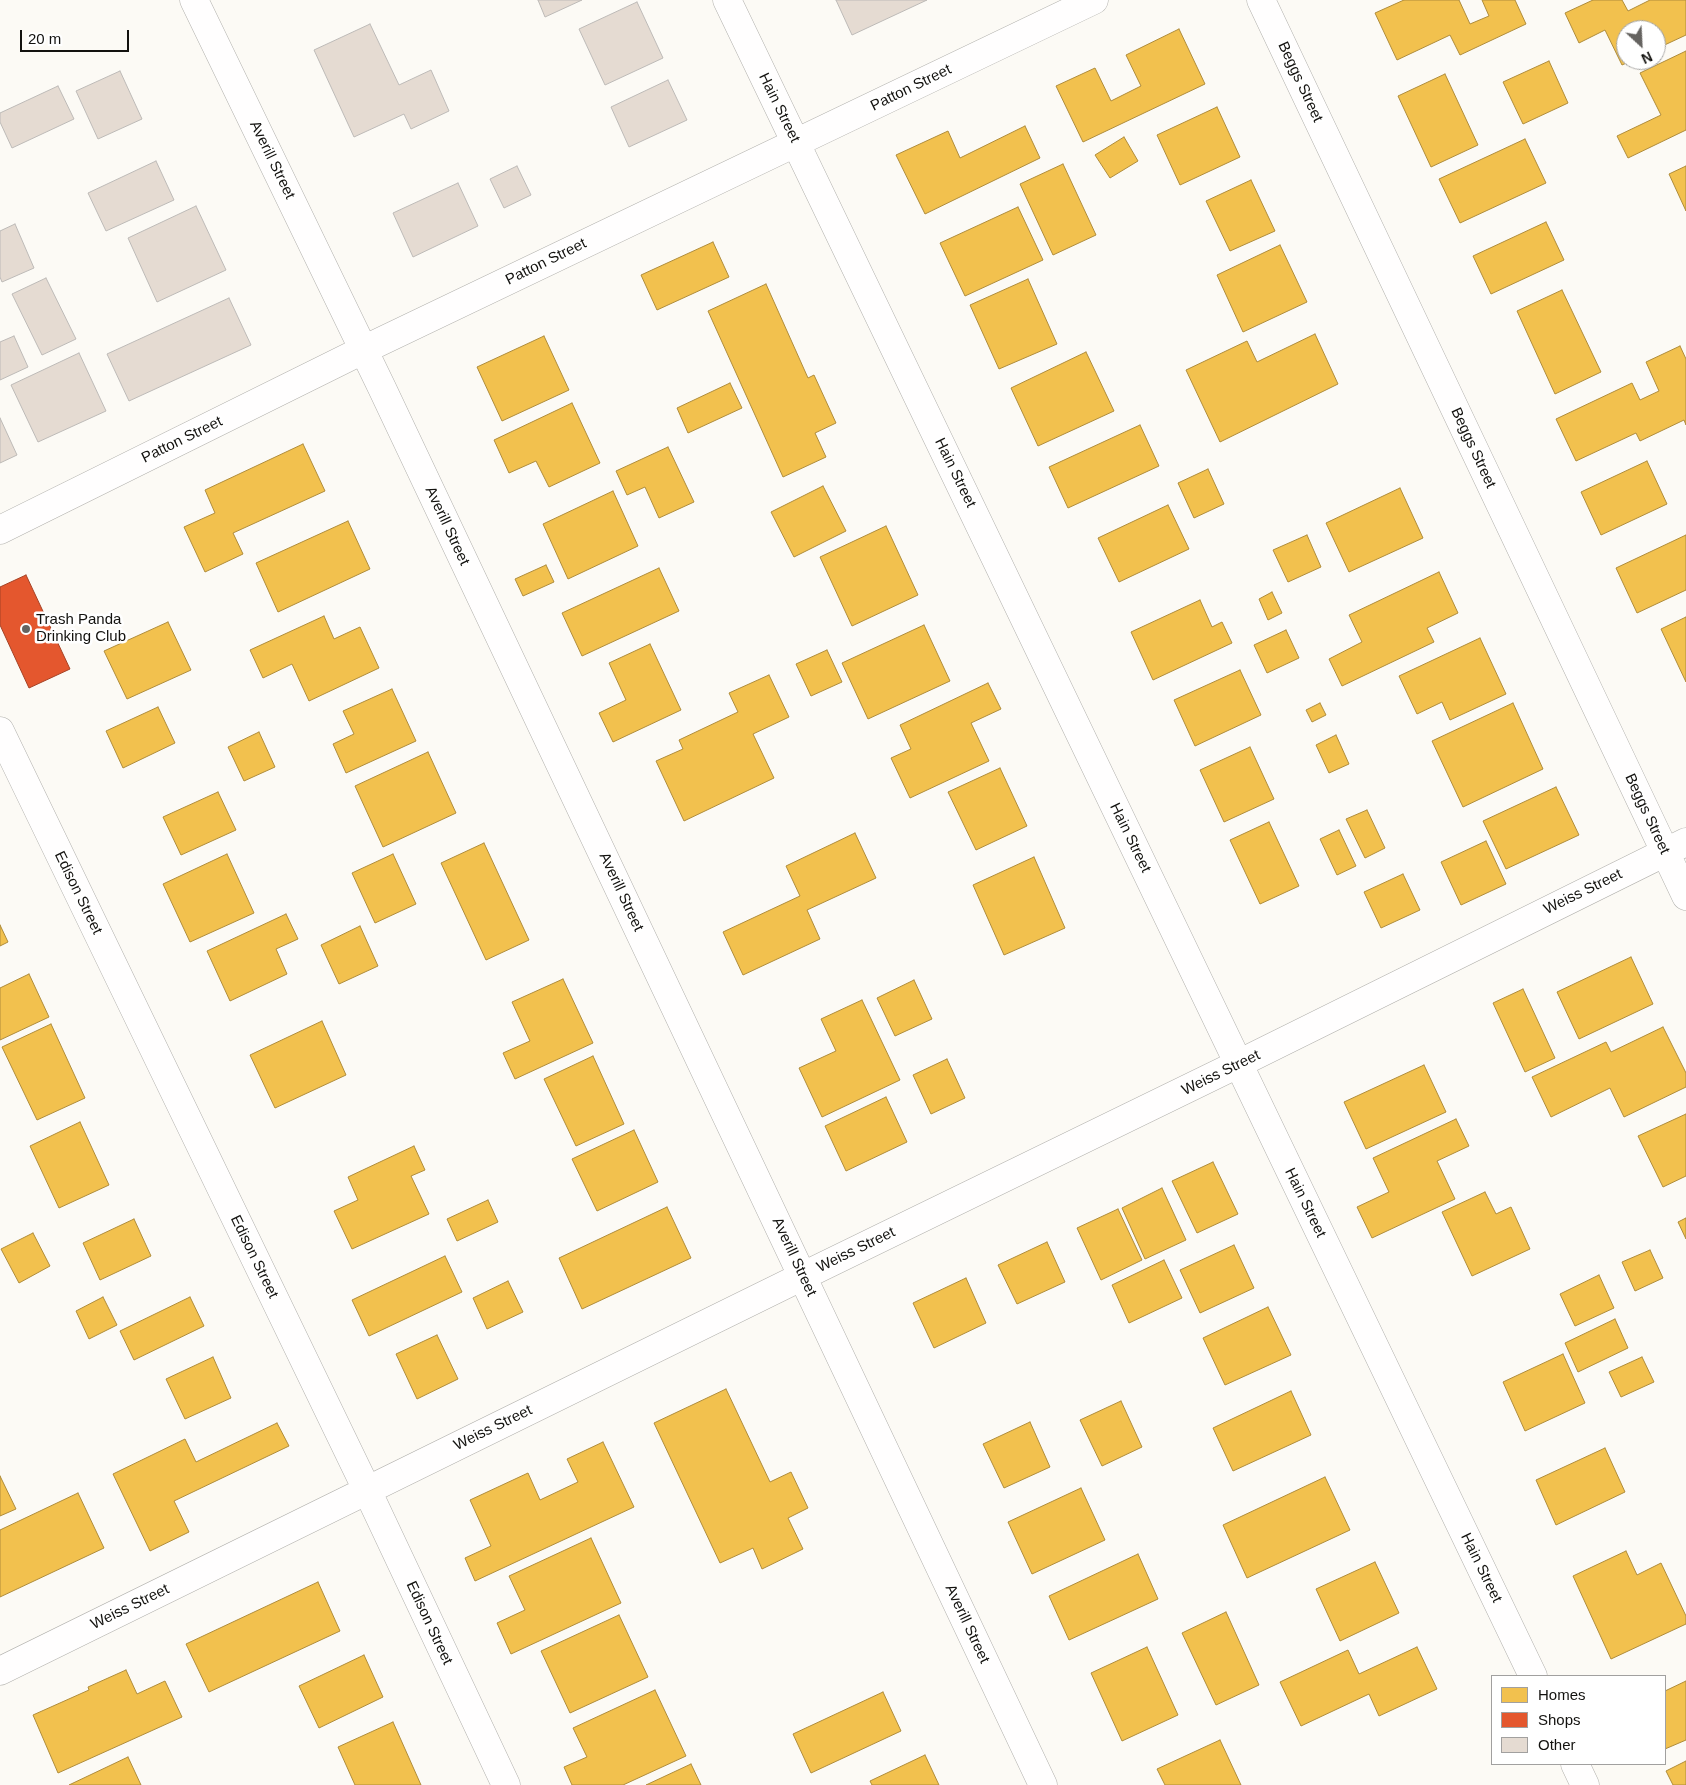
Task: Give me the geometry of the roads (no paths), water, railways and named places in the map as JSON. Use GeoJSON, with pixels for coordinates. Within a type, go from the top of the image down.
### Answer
{"type":"FeatureCollection","features":[{"type":"Feature","properties":{"kind":"street","name":"Averill Street"},"geometry":{"type":"LineString","coordinates":[[194,0],[363,350],[1043,1785]]}},
{"type":"Feature","properties":{"kind":"street","name":"Hain Street"},"geometry":{"type":"LineString","coordinates":[[727,0],[1533,1675]]}},
{"type":"Feature","properties":{"kind":"street","name":"Patton Street"},"geometry":{"type":"LineString","coordinates":[[0,530],[363,350],[1094,0]]}},
{"type":"Feature","properties":{"kind":"street","name":"Beggs Street"},"geometry":{"type":"LineString","coordinates":[[1261,0],[1675,847],[1686,896]]}},
{"type":"Feature","properties":{"kind":"street","name":"Edison Street"},"geometry":{"type":"LineString","coordinates":[[0,731],[367,1490],[506,1785]]}},
{"type":"Feature","properties":{"kind":"street","name":"Weiss Street"},"geometry":{"type":"LineString","coordinates":[[0,1671],[1238,1064],[1675,847]]}},
{"type":"Feature","properties":{"kind":"street"},"geometry":{"type":"LineString","coordinates":[[1575,1765],[1585,1785]]}},
{"type":"Feature","properties":{"kind":"place","name":"Trash Panda Drinking Club"},"geometry":{"type":"Point","coordinates":[26,629]}}]}
